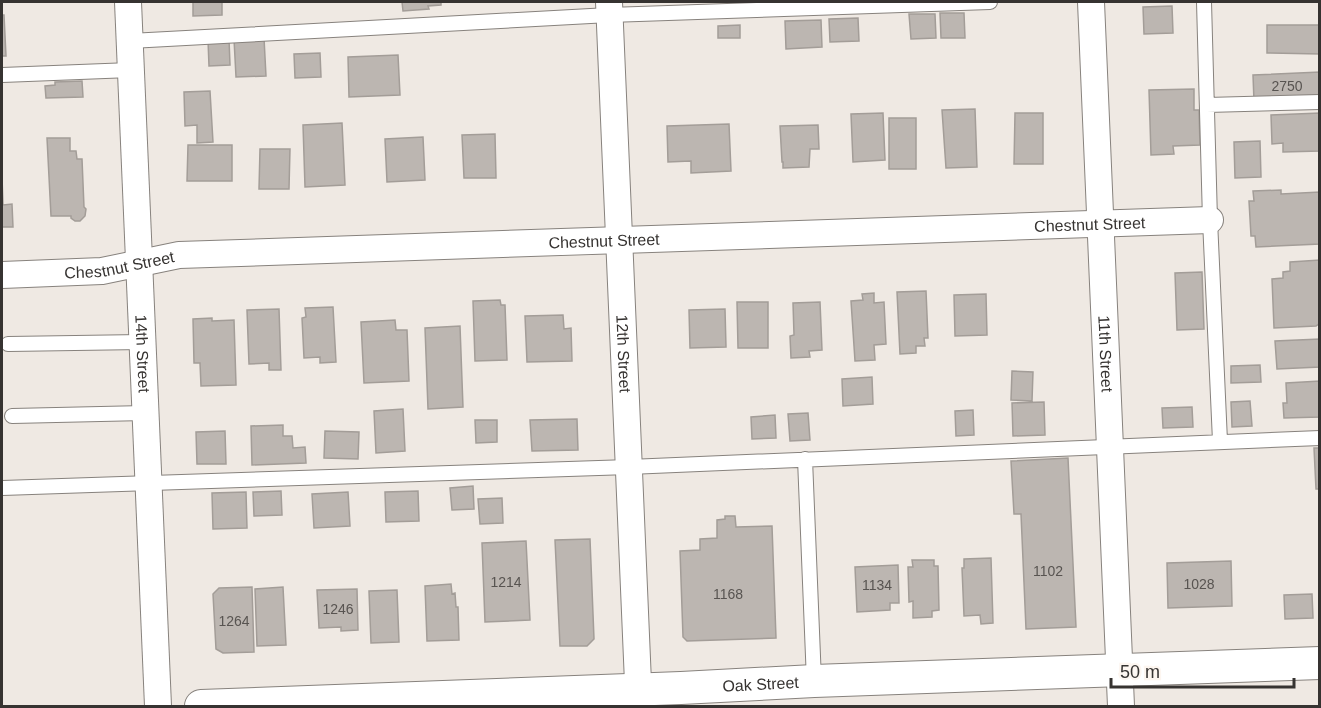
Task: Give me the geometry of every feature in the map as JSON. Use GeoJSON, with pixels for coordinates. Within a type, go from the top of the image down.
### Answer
{"type":"FeatureCollection","features":[{"type":"Feature","properties":{"kind":"street","name":"14th Street"},"geometry":{"type":"LineString","coordinates":[[128,2],[158,706]]}},
{"type":"Feature","properties":{"kind":"street","name":"11th Street"},"geometry":{"type":"LineString","coordinates":[[1091,2],[1121,706]]}},
{"type":"Feature","properties":{"kind":"street","name":"12th Street"},"geometry":{"type":"LineString","coordinates":[[609,8],[639,698]]}},
{"type":"Feature","properties":{"kind":"street","name":"Chestnut Street"},"geometry":{"type":"LineString","coordinates":[[2,275],[102,271],[179,255],[1210,220]]}},
{"type":"Feature","properties":{"kind":"street","name":"Oak Street"},"geometry":{"type":"LineString","coordinates":[[201,706],[639,698],[814,681],[1320,663]]}},
{"type":"Feature","properties":{"kind":"lane"},"geometry":{"type":"LineString","coordinates":[[130,41],[609,8],[990,2]]}},
{"type":"Feature","properties":{"kind":"lane"},"geometry":{"type":"LineString","coordinates":[[1204,2],[1210,220],[1220,441]]}},
{"type":"Feature","properties":{"kind":"lane"},"geometry":{"type":"LineString","coordinates":[[2,75],[131,70]]}},
{"type":"Feature","properties":{"kind":"lane"},"geometry":{"type":"LineString","coordinates":[[1207,105],[1320,102]]}},
{"type":"Feature","properties":{"kind":"lane"},"geometry":{"type":"LineString","coordinates":[[8,344],[142,342]]}},
{"type":"Feature","properties":{"kind":"lane"},"geometry":{"type":"LineString","coordinates":[[12,417],[145,412]]}},
{"type":"Feature","properties":{"kind":"lane"},"geometry":{"type":"LineString","coordinates":[[2,488],[1320,438]]}},
{"type":"Feature","properties":{"kind":"lane"},"geometry":{"type":"LineString","coordinates":[[805,459],[814,681]]}},
{"type":"Feature","properties":{"kind":"building"},"geometry":{"type":"Polygon","coordinates":[[[193,2],[222,2],[222,15],[193,16],[193,2]]]}},
{"type":"Feature","properties":{"kind":"building"},"geometry":{"type":"Polygon","coordinates":[[[402,2],[441,2],[441,5],[428,6],[429,9],[403,11],[402,2]]]}},
{"type":"Feature","properties":{"kind":"building"},"geometry":{"type":"Polygon","coordinates":[[[1172,6],[1173,33],[1144,34],[1143,7],[1172,6]]]}},
{"type":"Feature","properties":{"kind":"building"},"geometry":{"type":"Polygon","coordinates":[[[940,13],[964,13],[965,38],[941,38],[940,13]]]}},
{"type":"Feature","properties":{"kind":"building"},"geometry":{"type":"Polygon","coordinates":[[[909,14],[935,14],[936,38],[911,39],[909,14]]]}},
{"type":"Feature","properties":{"kind":"building"},"geometry":{"type":"Polygon","coordinates":[[[2,15],[4,15],[6,56],[2,56],[2,15]]]}},
{"type":"Feature","properties":{"kind":"building"},"geometry":{"type":"Polygon","coordinates":[[[858,18],[859,41],[830,42],[829,19],[858,18]]]}},
{"type":"Feature","properties":{"kind":"building"},"geometry":{"type":"Polygon","coordinates":[[[821,20],[822,47],[786,49],[785,21],[821,20]]]}},
{"type":"Feature","properties":{"kind":"building"},"geometry":{"type":"Polygon","coordinates":[[[740,25],[740,38],[718,38],[718,26],[740,25]]]}},
{"type":"Feature","properties":{"kind":"building"},"geometry":{"type":"Polygon","coordinates":[[[1267,25],[1320,25],[1320,54],[1267,53],[1267,25]]]}},
{"type":"Feature","properties":{"kind":"building"},"geometry":{"type":"Polygon","coordinates":[[[264,38],[266,76],[236,77],[234,39],[264,38]]]}},
{"type":"Feature","properties":{"kind":"building"},"geometry":{"type":"Polygon","coordinates":[[[229,39],[230,65],[209,66],[208,40],[229,39]]]}},
{"type":"Feature","properties":{"kind":"building"},"geometry":{"type":"Polygon","coordinates":[[[320,53],[321,77],[295,78],[294,54],[320,53]]]}},
{"type":"Feature","properties":{"kind":"building"},"geometry":{"type":"Polygon","coordinates":[[[398,55],[400,95],[349,97],[348,57],[398,55]]]}},
{"type":"Feature","properties":{"kind":"building"},"geometry":{"type":"Polygon","coordinates":[[[1320,72],[1320,98],[1254,101],[1253,75],[1320,72]]]}},
{"type":"Feature","properties":{"kind":"building"},"geometry":{"type":"Polygon","coordinates":[[[82,81],[83,97],[46,98],[45,86],[55,85],[55,82],[82,81]]]}},
{"type":"Feature","properties":{"kind":"building"},"geometry":{"type":"Polygon","coordinates":[[[1194,89],[1194,110],[1199,110],[1200,145],[1173,146],[1174,154],[1151,155],[1149,90],[1194,89]]]}},
{"type":"Feature","properties":{"kind":"building"},"geometry":{"type":"Polygon","coordinates":[[[210,91],[213,142],[197,143],[197,125],[185,126],[184,92],[210,91]]]}},
{"type":"Feature","properties":{"kind":"building"},"geometry":{"type":"Polygon","coordinates":[[[975,109],[977,167],[946,168],[942,110],[975,109]]]}},
{"type":"Feature","properties":{"kind":"building"},"geometry":{"type":"Polygon","coordinates":[[[883,113],[885,160],[853,162],[851,114],[883,113]]]}},
{"type":"Feature","properties":{"kind":"building"},"geometry":{"type":"Polygon","coordinates":[[[1015,113],[1043,113],[1043,164],[1014,164],[1015,113]]]}},
{"type":"Feature","properties":{"kind":"building"},"geometry":{"type":"Polygon","coordinates":[[[1320,113],[1320,151],[1283,152],[1283,143],[1272,144],[1271,115],[1320,113]]]}},
{"type":"Feature","properties":{"kind":"building"},"geometry":{"type":"Polygon","coordinates":[[[889,118],[916,118],[916,169],[889,169],[889,118]]]}},
{"type":"Feature","properties":{"kind":"building"},"geometry":{"type":"Polygon","coordinates":[[[342,123],[345,185],[305,187],[303,125],[342,123]]]}},
{"type":"Feature","properties":{"kind":"building"},"geometry":{"type":"Polygon","coordinates":[[[729,124],[731,171],[691,173],[691,161],[668,162],[667,126],[729,124]]]}},
{"type":"Feature","properties":{"kind":"building"},"geometry":{"type":"Polygon","coordinates":[[[818,125],[819,149],[810,149],[809,167],[783,168],[780,126],[818,125]]]}},
{"type":"Feature","properties":{"kind":"building"},"geometry":{"type":"Polygon","coordinates":[[[495,134],[496,178],[464,178],[462,135],[495,134]]]}},
{"type":"Feature","properties":{"kind":"building"},"geometry":{"type":"Polygon","coordinates":[[[423,137],[425,180],[387,182],[385,139],[423,137]]]}},
{"type":"Feature","properties":{"kind":"building"},"geometry":{"type":"Polygon","coordinates":[[[47,138],[70,138],[70,151],[76,151],[77,159],[82,159],[84,207],[86,209],[85,216],[80,221],[75,221],[71,216],[51,216],[47,138]]]}},
{"type":"Feature","properties":{"kind":"building"},"geometry":{"type":"Polygon","coordinates":[[[1260,141],[1261,177],[1235,178],[1234,142],[1260,141]]]}},
{"type":"Feature","properties":{"kind":"building"},"geometry":{"type":"Polygon","coordinates":[[[188,145],[232,145],[232,181],[187,181],[188,145]]]}},
{"type":"Feature","properties":{"kind":"building"},"geometry":{"type":"Polygon","coordinates":[[[260,149],[290,149],[289,189],[259,189],[260,149]]]}},
{"type":"Feature","properties":{"kind":"building"},"geometry":{"type":"Polygon","coordinates":[[[2,177],[3,205],[12,204],[13,227],[2,227],[2,177]]]}},
{"type":"Feature","properties":{"kind":"building"},"geometry":{"type":"Polygon","coordinates":[[[1281,190],[1281,194],[1320,192],[1320,244],[1256,247],[1255,236],[1251,236],[1249,201],[1254,201],[1253,191],[1281,190]]]}},
{"type":"Feature","properties":{"kind":"building"},"geometry":{"type":"Polygon","coordinates":[[[1320,260],[1320,323],[1316,326],[1274,328],[1272,279],[1283,278],[1283,272],[1290,271],[1290,262],[1320,260]]]}},
{"type":"Feature","properties":{"kind":"building"},"geometry":{"type":"Polygon","coordinates":[[[1202,272],[1204,329],[1177,330],[1175,273],[1202,272]]]}},
{"type":"Feature","properties":{"kind":"building"},"geometry":{"type":"Polygon","coordinates":[[[926,291],[928,338],[924,338],[925,346],[916,346],[916,353],[900,354],[897,292],[926,291]]]}},
{"type":"Feature","properties":{"kind":"building"},"geometry":{"type":"Polygon","coordinates":[[[874,293],[874,303],[884,302],[886,344],[874,345],[875,360],[855,361],[851,301],[863,300],[862,294],[874,293]]]}},
{"type":"Feature","properties":{"kind":"building"},"geometry":{"type":"Polygon","coordinates":[[[986,294],[987,335],[955,336],[954,295],[986,294]]]}},
{"type":"Feature","properties":{"kind":"building"},"geometry":{"type":"Polygon","coordinates":[[[500,300],[501,305],[505,305],[507,360],[475,361],[473,301],[500,300]]]}},
{"type":"Feature","properties":{"kind":"building"},"geometry":{"type":"Polygon","coordinates":[[[737,302],[768,302],[768,348],[738,348],[737,302]]]}},
{"type":"Feature","properties":{"kind":"building"},"geometry":{"type":"Polygon","coordinates":[[[820,302],[822,350],[809,351],[810,357],[791,358],[790,336],[794,335],[793,303],[820,302]]]}},
{"type":"Feature","properties":{"kind":"building"},"geometry":{"type":"Polygon","coordinates":[[[333,307],[336,362],[320,363],[320,357],[304,358],[302,318],[306,317],[305,308],[333,307]]]}},
{"type":"Feature","properties":{"kind":"building"},"geometry":{"type":"Polygon","coordinates":[[[279,309],[281,370],[269,370],[269,363],[249,364],[247,310],[279,309]]]}},
{"type":"Feature","properties":{"kind":"building"},"geometry":{"type":"Polygon","coordinates":[[[725,309],[726,347],[690,348],[689,310],[725,309]]]}},
{"type":"Feature","properties":{"kind":"building"},"geometry":{"type":"Polygon","coordinates":[[[563,315],[564,329],[571,328],[572,361],[527,362],[525,316],[563,315]]]}},
{"type":"Feature","properties":{"kind":"building"},"geometry":{"type":"Polygon","coordinates":[[[212,318],[212,321],[234,320],[236,385],[201,386],[200,363],[194,363],[193,319],[212,318]]]}},
{"type":"Feature","properties":{"kind":"building"},"geometry":{"type":"Polygon","coordinates":[[[395,320],[396,330],[407,330],[409,381],[364,383],[361,322],[395,320]]]}},
{"type":"Feature","properties":{"kind":"building"},"geometry":{"type":"Polygon","coordinates":[[[460,326],[463,407],[428,409],[425,328],[460,326]]]}},
{"type":"Feature","properties":{"kind":"building"},"geometry":{"type":"Polygon","coordinates":[[[1320,339],[1320,367],[1277,369],[1275,341],[1320,339]]]}},
{"type":"Feature","properties":{"kind":"building"},"geometry":{"type":"Polygon","coordinates":[[[1260,365],[1261,382],[1231,383],[1231,366],[1260,365]]]}},
{"type":"Feature","properties":{"kind":"building"},"geometry":{"type":"Polygon","coordinates":[[[1012,371],[1033,372],[1032,401],[1011,400],[1012,371]]]}},
{"type":"Feature","properties":{"kind":"building"},"geometry":{"type":"Polygon","coordinates":[[[872,377],[873,404],[843,406],[842,379],[872,377]]]}},
{"type":"Feature","properties":{"kind":"building"},"geometry":{"type":"Polygon","coordinates":[[[1320,381],[1320,417],[1284,418],[1283,403],[1287,403],[1286,383],[1320,381]]]}},
{"type":"Feature","properties":{"kind":"building"},"geometry":{"type":"Polygon","coordinates":[[[1250,401],[1252,426],[1232,427],[1231,402],[1250,401]]]}},
{"type":"Feature","properties":{"kind":"building"},"geometry":{"type":"Polygon","coordinates":[[[1044,402],[1045,435],[1013,436],[1012,403],[1044,402]]]}},
{"type":"Feature","properties":{"kind":"building"},"geometry":{"type":"Polygon","coordinates":[[[1192,407],[1193,427],[1163,428],[1162,408],[1192,407]]]}},
{"type":"Feature","properties":{"kind":"building"},"geometry":{"type":"Polygon","coordinates":[[[403,409],[405,451],[376,453],[374,411],[403,409]]]}},
{"type":"Feature","properties":{"kind":"building"},"geometry":{"type":"Polygon","coordinates":[[[973,410],[974,435],[956,436],[955,411],[973,410]]]}},
{"type":"Feature","properties":{"kind":"building"},"geometry":{"type":"Polygon","coordinates":[[[808,413],[810,440],[790,441],[788,414],[808,413]]]}},
{"type":"Feature","properties":{"kind":"building"},"geometry":{"type":"Polygon","coordinates":[[[775,415],[776,438],[752,439],[751,417],[775,415]]]}},
{"type":"Feature","properties":{"kind":"building"},"geometry":{"type":"Polygon","coordinates":[[[577,419],[578,450],[532,451],[530,420],[577,419]]]}},
{"type":"Feature","properties":{"kind":"building"},"geometry":{"type":"Polygon","coordinates":[[[475,420],[497,420],[497,442],[476,443],[475,420]]]}},
{"type":"Feature","properties":{"kind":"building"},"geometry":{"type":"Polygon","coordinates":[[[283,425],[283,436],[292,436],[293,448],[305,447],[306,463],[252,465],[251,426],[283,425]]]}},
{"type":"Feature","properties":{"kind":"building"},"geometry":{"type":"Polygon","coordinates":[[[225,431],[226,464],[197,464],[196,432],[225,431]]]}},
{"type":"Feature","properties":{"kind":"building"},"geometry":{"type":"Polygon","coordinates":[[[325,431],[359,432],[358,459],[324,458],[325,431]]]}},
{"type":"Feature","properties":{"kind":"building"},"geometry":{"type":"Polygon","coordinates":[[[1314,448],[1320,448],[1320,489],[1316,489],[1314,448]]]}},
{"type":"Feature","properties":{"kind":"building"},"geometry":{"type":"Polygon","coordinates":[[[1068,458],[1076,627],[1026,629],[1021,514],[1014,514],[1011,461],[1068,458]]]}},
{"type":"Feature","properties":{"kind":"building"},"geometry":{"type":"Polygon","coordinates":[[[473,486],[474,509],[452,510],[450,488],[473,486]]]}},
{"type":"Feature","properties":{"kind":"building"},"geometry":{"type":"Polygon","coordinates":[[[281,491],[282,515],[254,516],[253,492],[281,491]]]}},
{"type":"Feature","properties":{"kind":"building"},"geometry":{"type":"Polygon","coordinates":[[[418,491],[419,521],[386,522],[385,492],[418,491]]]}},
{"type":"Feature","properties":{"kind":"building"},"geometry":{"type":"Polygon","coordinates":[[[246,492],[247,528],[213,529],[212,493],[246,492]]]}},
{"type":"Feature","properties":{"kind":"building"},"geometry":{"type":"Polygon","coordinates":[[[348,492],[350,526],[314,528],[312,494],[348,492]]]}},
{"type":"Feature","properties":{"kind":"building"},"geometry":{"type":"Polygon","coordinates":[[[502,498],[503,523],[480,524],[478,499],[502,498]]]}},
{"type":"Feature","properties":{"kind":"building"},"geometry":{"type":"Polygon","coordinates":[[[725,516],[735,516],[736,527],[772,526],[776,638],[687,641],[683,637],[680,551],[700,550],[700,539],[717,538],[717,520],[725,519],[725,516]]]}},
{"type":"Feature","properties":{"kind":"building"},"geometry":{"type":"Polygon","coordinates":[[[590,539],[594,639],[587,646],[560,646],[555,540],[590,539]]]}},
{"type":"Feature","properties":{"kind":"building"},"geometry":{"type":"Polygon","coordinates":[[[526,541],[530,620],[485,622],[482,543],[526,541]]]}},
{"type":"Feature","properties":{"kind":"building"},"geometry":{"type":"Polygon","coordinates":[[[991,558],[993,623],[981,624],[980,615],[964,616],[962,568],[964,568],[964,559],[991,558]]]}},
{"type":"Feature","properties":{"kind":"building"},"geometry":{"type":"Polygon","coordinates":[[[912,560],[934,560],[934,566],[938,566],[939,610],[932,611],[932,617],[913,618],[913,601],[909,602],[908,567],[913,567],[912,560]]]}},
{"type":"Feature","properties":{"kind":"building"},"geometry":{"type":"Polygon","coordinates":[[[1231,561],[1232,606],[1168,608],[1167,563],[1231,561]]]}},
{"type":"Feature","properties":{"kind":"building"},"geometry":{"type":"Polygon","coordinates":[[[898,565],[899,603],[890,603],[890,610],[857,612],[855,567],[898,565]]]}},
{"type":"Feature","properties":{"kind":"building"},"geometry":{"type":"Polygon","coordinates":[[[451,584],[452,594],[455,593],[456,607],[458,607],[459,640],[427,641],[425,586],[451,584]]]}},
{"type":"Feature","properties":{"kind":"building"},"geometry":{"type":"Polygon","coordinates":[[[252,587],[254,652],[223,653],[216,649],[213,594],[219,588],[252,587]]]}},
{"type":"Feature","properties":{"kind":"building"},"geometry":{"type":"Polygon","coordinates":[[[283,587],[286,645],[257,646],[255,589],[283,587]]]}},
{"type":"Feature","properties":{"kind":"building"},"geometry":{"type":"Polygon","coordinates":[[[357,589],[358,630],[341,631],[341,627],[319,628],[317,590],[357,589]]]}},
{"type":"Feature","properties":{"kind":"building"},"geometry":{"type":"Polygon","coordinates":[[[397,590],[399,642],[371,643],[369,591],[397,590]]]}},
{"type":"Feature","properties":{"kind":"building"},"geometry":{"type":"Polygon","coordinates":[[[1312,594],[1313,618],[1285,619],[1284,595],[1312,594]]]}}]}
